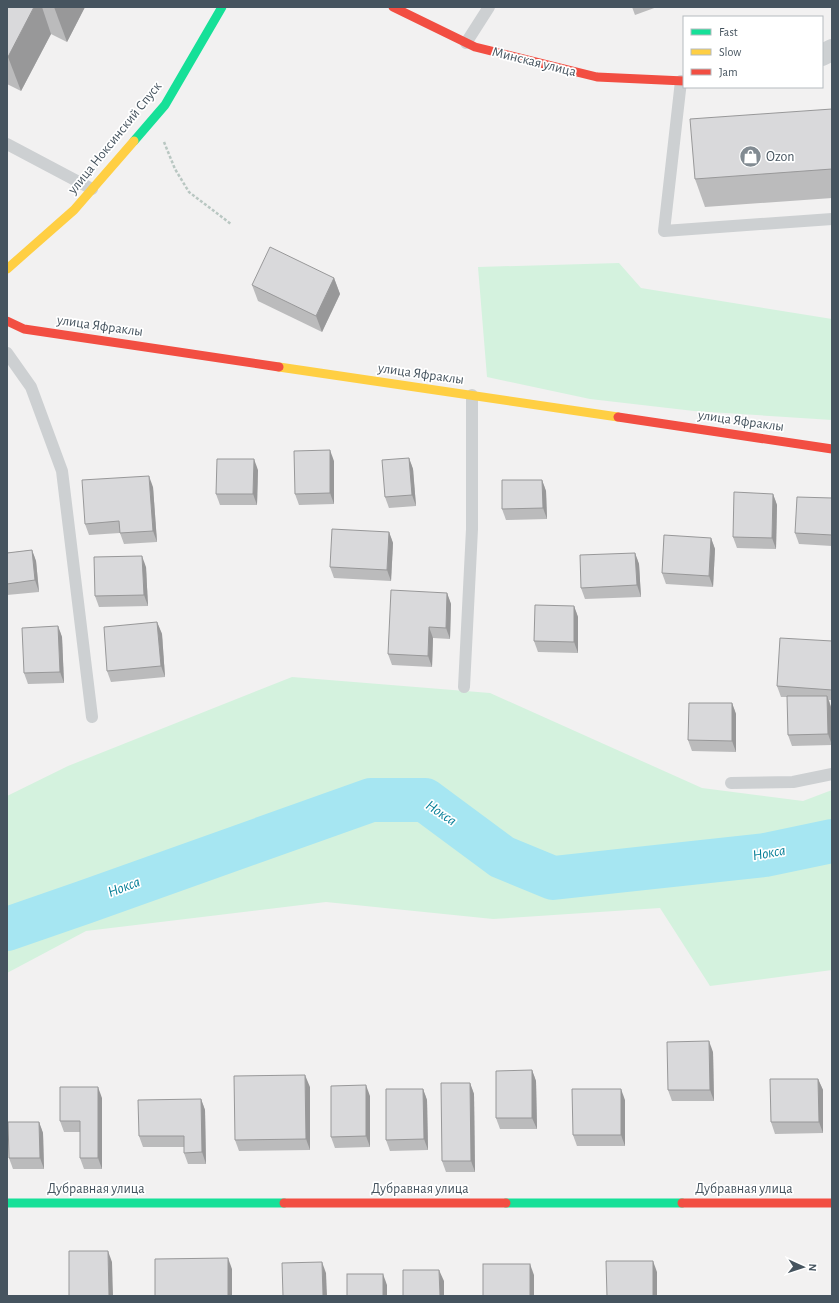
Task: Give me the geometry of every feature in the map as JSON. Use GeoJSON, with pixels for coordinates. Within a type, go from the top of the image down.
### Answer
{"type":"FeatureCollection","features":[{"type":"Feature","properties":{"kind":"street","name":"улица Ноксинский Спуск"},"geometry":{"type":"LineString","coordinates":[[7,269],[74,210],[164,105],[222,7]]}},
{"type":"Feature","properties":{"kind":"street","name":"Минская улица"},"geometry":{"type":"LineString","coordinates":[[394,7],[474,47],[597,77],[682,81]]}},
{"type":"Feature","properties":{"kind":"street"},"geometry":{"type":"LineString","coordinates":[[823,54],[832,50]]}},
{"type":"Feature","properties":{"kind":"street","name":"улица Яфраклы"},"geometry":{"type":"LineString","coordinates":[[7,321],[24,329],[832,449]]}},
{"type":"Feature","properties":{"kind":"street","name":"Дубравная улица"},"geometry":{"type":"LineString","coordinates":[[7,1203],[832,1203]]}},
{"type":"Feature","properties":{"kind":"lane"},"geometry":{"type":"LineString","coordinates":[[466,43],[489,7]]}},
{"type":"Feature","properties":{"kind":"lane"},"geometry":{"type":"LineString","coordinates":[[682,81],[664,231],[832,219]]}},
{"type":"Feature","properties":{"kind":"lane"},"geometry":{"type":"LineString","coordinates":[[7,144],[92,189]]}},
{"type":"Feature","properties":{"kind":"lane"},"geometry":{"type":"LineString","coordinates":[[7,353],[31,387],[62,471],[92,717]]}},
{"type":"Feature","properties":{"kind":"lane"},"geometry":{"type":"LineString","coordinates":[[464,687],[472,529],[472,395]]}},
{"type":"Feature","properties":{"kind":"lane"},"geometry":{"type":"LineString","coordinates":[[731,783],[793,782],[832,774]]}},
{"type":"Feature","properties":{"kind":"path"},"geometry":{"type":"LineString","coordinates":[[154,117],[175,169],[189,192],[231,224]]}},
{"type":"Feature","properties":{"kind":"green space"},"geometry":{"type":"Polygon","coordinates":[[[619,263],[641,288],[832,319],[832,420],[694,411],[590,399],[487,377],[478,267],[619,263]]]}},
{"type":"Feature","properties":{"kind":"green space"},"geometry":{"type":"Polygon","coordinates":[[[292,677],[490,693],[702,788],[803,801],[832,790],[832,970],[710,986],[660,908],[493,919],[326,902],[86,931],[7,973],[7,796],[68,766],[292,677]]]}},
{"type":"Feature","properties":{"kind":"building"},"geometry":{"type":"Polygon","coordinates":[[[7,7],[34,7],[8,57],[7,56],[7,7]]]}},
{"type":"Feature","properties":{"kind":"building"},"geometry":{"type":"Polygon","coordinates":[[[832,109],[832,169],[695,179],[690,119],[832,109]]]}},
{"type":"Feature","properties":{"kind":"building"},"geometry":{"type":"Polygon","coordinates":[[[270,247],[334,278],[316,316],[252,285],[270,247]]]}},
{"type":"Feature","properties":{"kind":"building"},"geometry":{"type":"Polygon","coordinates":[[[330,450],[330,493],[295,494],[294,451],[330,450]]]}},
{"type":"Feature","properties":{"kind":"building"},"geometry":{"type":"Polygon","coordinates":[[[409,458],[412,495],[385,497],[382,460],[409,458]]]}},
{"type":"Feature","properties":{"kind":"building"},"geometry":{"type":"Polygon","coordinates":[[[217,459],[254,459],[253,494],[216,494],[217,459]]]}},
{"type":"Feature","properties":{"kind":"building"},"geometry":{"type":"Polygon","coordinates":[[[149,476],[153,531],[120,533],[119,521],[85,524],[82,480],[149,476]]]}},
{"type":"Feature","properties":{"kind":"building"},"geometry":{"type":"Polygon","coordinates":[[[502,480],[542,480],[543,508],[502,509],[502,480]]]}},
{"type":"Feature","properties":{"kind":"building"},"geometry":{"type":"Polygon","coordinates":[[[734,492],[773,494],[772,538],[733,537],[734,492]]]}},
{"type":"Feature","properties":{"kind":"building"},"geometry":{"type":"Polygon","coordinates":[[[797,497],[832,498],[832,535],[795,533],[797,497]]]}},
{"type":"Feature","properties":{"kind":"building"},"geometry":{"type":"Polygon","coordinates":[[[332,529],[389,532],[387,570],[330,567],[332,529]]]}},
{"type":"Feature","properties":{"kind":"building"},"geometry":{"type":"Polygon","coordinates":[[[664,535],[711,538],[709,576],[662,573],[664,535]]]}},
{"type":"Feature","properties":{"kind":"building"},"geometry":{"type":"Polygon","coordinates":[[[32,550],[35,580],[7,584],[7,553],[32,550]]]}},
{"type":"Feature","properties":{"kind":"building"},"geometry":{"type":"Polygon","coordinates":[[[635,553],[637,585],[581,588],[580,555],[635,553]]]}},
{"type":"Feature","properties":{"kind":"building"},"geometry":{"type":"Polygon","coordinates":[[[142,556],[144,595],[95,596],[94,557],[142,556]]]}},
{"type":"Feature","properties":{"kind":"building"},"geometry":{"type":"Polygon","coordinates":[[[391,590],[447,593],[446,628],[429,627],[428,656],[388,654],[391,590]]]}},
{"type":"Feature","properties":{"kind":"building"},"geometry":{"type":"Polygon","coordinates":[[[535,605],[574,606],[574,642],[534,641],[535,605]]]}},
{"type":"Feature","properties":{"kind":"building"},"geometry":{"type":"Polygon","coordinates":[[[157,622],[161,666],[107,671],[104,627],[157,622]]]}},
{"type":"Feature","properties":{"kind":"building"},"geometry":{"type":"Polygon","coordinates":[[[58,626],[60,672],[24,673],[22,628],[58,626]]]}},
{"type":"Feature","properties":{"kind":"building"},"geometry":{"type":"Polygon","coordinates":[[[780,638],[832,641],[832,690],[777,686],[780,638]]]}},
{"type":"Feature","properties":{"kind":"building"},"geometry":{"type":"Polygon","coordinates":[[[787,696],[827,696],[828,734],[788,735],[787,696]]]}},
{"type":"Feature","properties":{"kind":"building"},"geometry":{"type":"Polygon","coordinates":[[[689,703],[732,703],[732,741],[688,740],[689,703]]]}},
{"type":"Feature","properties":{"kind":"building"},"geometry":{"type":"Polygon","coordinates":[[[709,1041],[710,1090],[668,1090],[667,1042],[709,1041]]]}},
{"type":"Feature","properties":{"kind":"building"},"geometry":{"type":"Polygon","coordinates":[[[532,1070],[532,1118],[496,1118],[496,1071],[532,1070]]]}},
{"type":"Feature","properties":{"kind":"building"},"geometry":{"type":"Polygon","coordinates":[[[305,1075],[306,1139],[235,1140],[234,1076],[305,1075]]]}},
{"type":"Feature","properties":{"kind":"building"},"geometry":{"type":"Polygon","coordinates":[[[770,1079],[818,1079],[819,1122],[771,1122],[770,1079]]]}},
{"type":"Feature","properties":{"kind":"building"},"geometry":{"type":"Polygon","coordinates":[[[441,1083],[470,1083],[471,1161],[442,1161],[441,1083]]]}},
{"type":"Feature","properties":{"kind":"building"},"geometry":{"type":"Polygon","coordinates":[[[366,1085],[366,1136],[331,1137],[331,1086],[366,1085]]]}},
{"type":"Feature","properties":{"kind":"building"},"geometry":{"type":"Polygon","coordinates":[[[60,1087],[98,1087],[98,1158],[80,1158],[80,1121],[60,1121],[60,1087]]]}},
{"type":"Feature","properties":{"kind":"building"},"geometry":{"type":"Polygon","coordinates":[[[386,1089],[423,1089],[424,1139],[386,1140],[386,1089]]]}},
{"type":"Feature","properties":{"kind":"building"},"geometry":{"type":"Polygon","coordinates":[[[572,1089],[621,1089],[621,1135],[573,1135],[572,1089]]]}},
{"type":"Feature","properties":{"kind":"building"},"geometry":{"type":"Polygon","coordinates":[[[201,1099],[202,1152],[184,1153],[184,1136],[139,1136],[138,1100],[201,1099]]]}},
{"type":"Feature","properties":{"kind":"building"},"geometry":{"type":"Polygon","coordinates":[[[8,1122],[39,1122],[40,1158],[9,1158],[8,1122]]]}},
{"type":"Feature","properties":{"kind":"building"},"geometry":{"type":"Polygon","coordinates":[[[69,1251],[108,1251],[109,1296],[69,1296],[69,1251]]]}},
{"type":"Feature","properties":{"kind":"building"},"geometry":{"type":"Polygon","coordinates":[[[228,1258],[228,1296],[155,1296],[155,1259],[228,1258]]]}},
{"type":"Feature","properties":{"kind":"building"},"geometry":{"type":"Polygon","coordinates":[[[606,1261],[653,1261],[653,1296],[607,1296],[606,1261]]]}},
{"type":"Feature","properties":{"kind":"building"},"geometry":{"type":"Polygon","coordinates":[[[322,1262],[323,1296],[283,1296],[282,1263],[322,1262]]]}},
{"type":"Feature","properties":{"kind":"building"},"geometry":{"type":"Polygon","coordinates":[[[483,1264],[530,1264],[530,1296],[483,1296],[483,1264]]]}},
{"type":"Feature","properties":{"kind":"building"},"geometry":{"type":"Polygon","coordinates":[[[403,1270],[439,1270],[440,1296],[403,1296],[403,1270]]]}},
{"type":"Feature","properties":{"kind":"building"},"geometry":{"type":"Polygon","coordinates":[[[347,1274],[383,1274],[383,1296],[347,1296],[347,1274]]]}},
{"type":"Feature","properties":{"kind":"waterway","name":"Нокса"},"geometry":{"type":"LineString","coordinates":[[7,929],[371,800],[425,800],[502,857],[553,878],[765,855],[832,841]]}},
{"type":"Feature","properties":{"kind":"traffic: fast"},"geometry":{"type":"LineString","coordinates":[[134,141],[165,105],[222,7]]}},
{"type":"Feature","properties":{"kind":"traffic: fast"},"geometry":{"type":"LineString","coordinates":[[7,1203],[284,1203]]}},
{"type":"Feature","properties":{"kind":"traffic: fast"},"geometry":{"type":"LineString","coordinates":[[506,1203],[682,1203]]}},
{"type":"Feature","properties":{"kind":"traffic: slow"},"geometry":{"type":"LineString","coordinates":[[7,269],[74,210],[134,141]]}},
{"type":"Feature","properties":{"kind":"traffic: slow"},"geometry":{"type":"LineString","coordinates":[[279,367],[618,417]]}},
{"type":"Feature","properties":{"kind":"traffic: jam"},"geometry":{"type":"LineString","coordinates":[[393,7],[475,47],[597,77],[683,81]]}},
{"type":"Feature","properties":{"kind":"traffic: jam"},"geometry":{"type":"LineString","coordinates":[[7,321],[24,329],[279,367]]}},
{"type":"Feature","properties":{"kind":"traffic: jam"},"geometry":{"type":"LineString","coordinates":[[618,417],[832,449]]}},
{"type":"Feature","properties":{"kind":"traffic: jam"},"geometry":{"type":"LineString","coordinates":[[284,1203],[506,1203]]}},
{"type":"Feature","properties":{"kind":"traffic: jam"},"geometry":{"type":"LineString","coordinates":[[682,1203],[832,1203]]}},
{"type":"Feature","properties":{"kind":"place","name":"Ozon"},"geometry":{"type":"Point","coordinates":[750,157]}}]}
